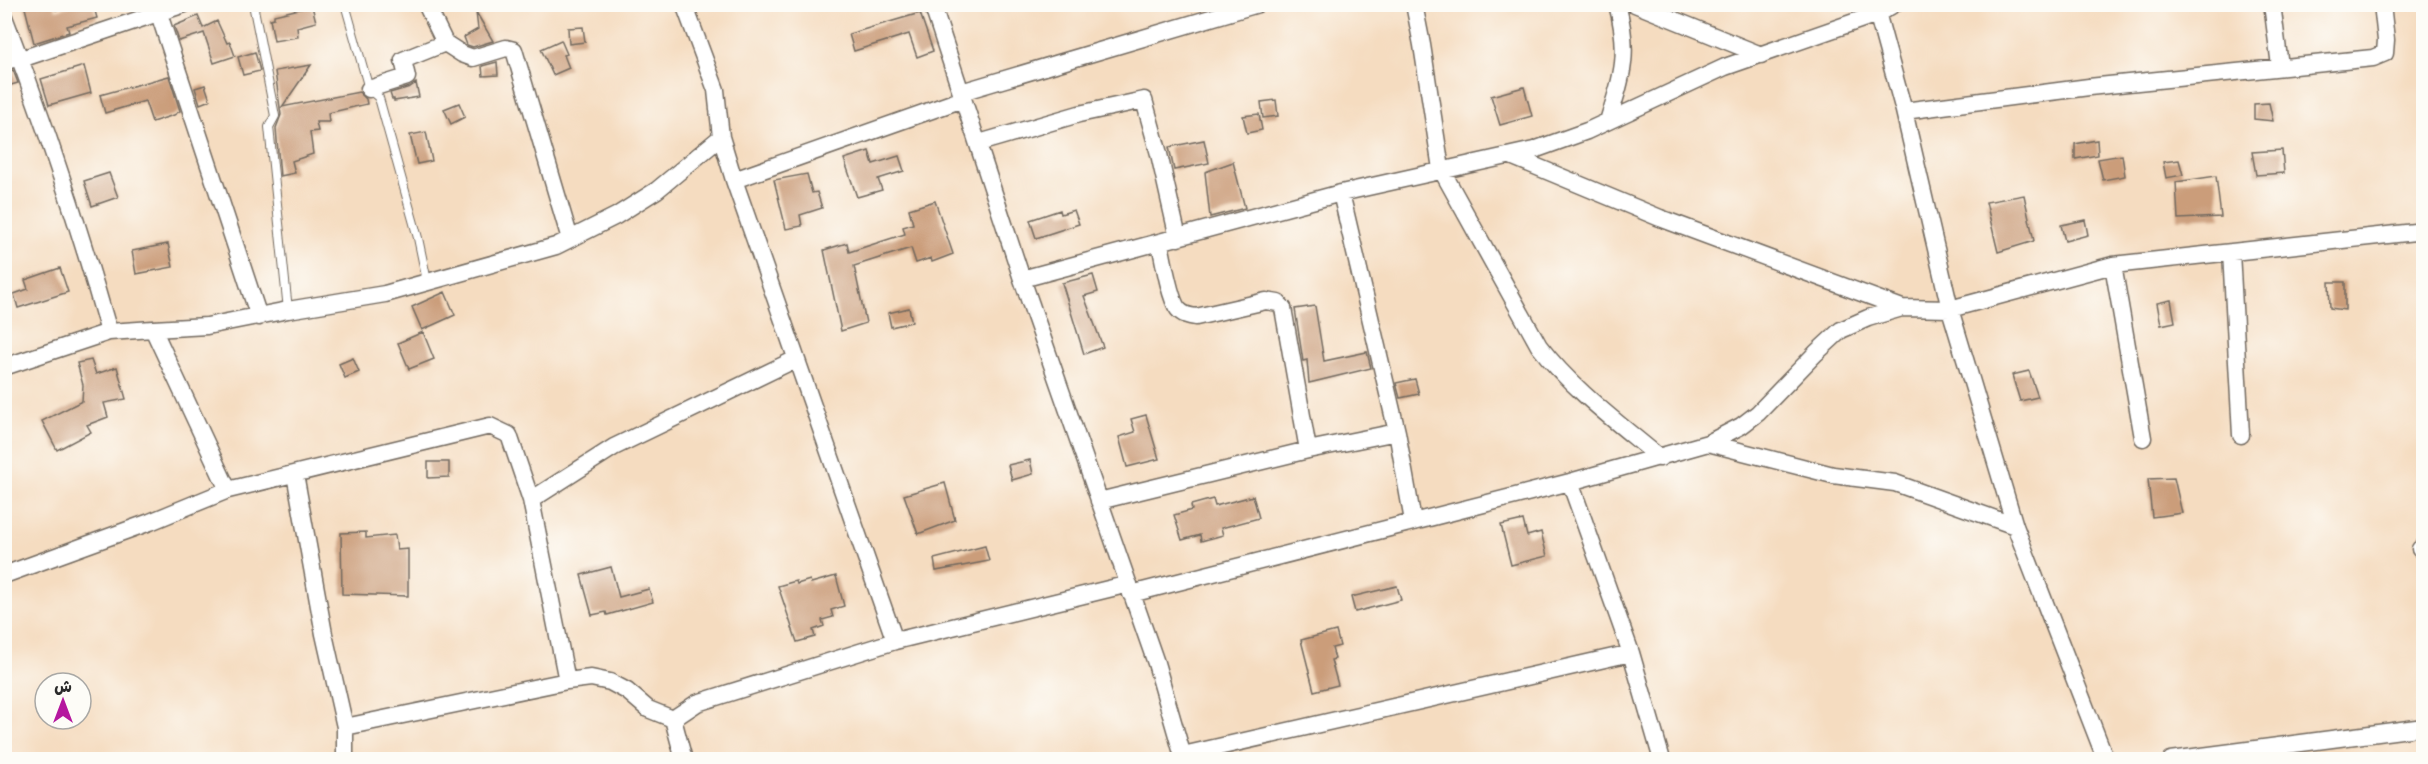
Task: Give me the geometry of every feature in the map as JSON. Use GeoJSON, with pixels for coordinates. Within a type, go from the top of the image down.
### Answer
{"type":"FeatureCollection","features":[{"type":"Feature","properties":{"kind":"street"},"geometry":{"type":"LineString","coordinates":[[13,61],[185,4]]}},
{"type":"Feature","properties":{"kind":"street"},"geometry":{"type":"LineString","coordinates":[[426,4],[445,43],[462,54],[473,58],[506,48],[514,50],[570,239]]}},
{"type":"Feature","properties":{"kind":"street"},"geometry":{"type":"LineString","coordinates":[[684,4],[716,90],[722,136],[734,180],[895,641]]}},
{"type":"Feature","properties":{"kind":"street"},"geometry":{"type":"LineString","coordinates":[[932,4],[1022,279],[1156,663],[1184,757],[1631,653]]}},
{"type":"Feature","properties":{"kind":"street"},"geometry":{"type":"LineString","coordinates":[[734,180],[962,95],[1258,4]]}},
{"type":"Feature","properties":{"kind":"street"},"geometry":{"type":"LineString","coordinates":[[1413,4],[1422,45],[1441,169],[1539,346],[1558,370],[1584,396],[1660,458]]}},
{"type":"Feature","properties":{"kind":"street"},"geometry":{"type":"LineString","coordinates":[[1608,121],[1623,72],[1625,51],[1623,27],[1617,4]]}},
{"type":"Feature","properties":{"kind":"street"},"geometry":{"type":"LineString","coordinates":[[1635,4],[1761,55]]}},
{"type":"Feature","properties":{"kind":"street"},"geometry":{"type":"LineString","coordinates":[[1022,279],[1341,193],[1441,169],[1511,156],[1558,142],[1725,67],[1894,4]]}},
{"type":"Feature","properties":{"kind":"street"},"geometry":{"type":"LineString","coordinates":[[2272,4],[2280,66]]}},
{"type":"Feature","properties":{"kind":"street"},"geometry":{"type":"LineString","coordinates":[[1904,111],[2089,87],[2379,57],[2385,53],[2387,45],[2382,4]]}},
{"type":"Feature","properties":{"kind":"street"},"geometry":{"type":"LineString","coordinates":[[1876,9],[1904,111],[1950,309],[2015,526],[2106,759]]}},
{"type":"Feature","properties":{"kind":"street"},"geometry":{"type":"LineString","coordinates":[[159,14],[259,317]]}},
{"type":"Feature","properties":{"kind":"street"},"geometry":{"type":"LineString","coordinates":[[4,17],[13,61],[93,276],[109,332]]}},
{"type":"Feature","properties":{"kind":"street"},"geometry":{"type":"LineString","coordinates":[[369,89],[407,77],[403,60],[445,43]]}},
{"type":"Feature","properties":{"kind":"street"},"geometry":{"type":"LineString","coordinates":[[979,143],[1079,114],[1144,100],[1160,154],[1178,238]]}},
{"type":"Feature","properties":{"kind":"street"},"geometry":{"type":"LineString","coordinates":[[4,367],[109,332],[207,326],[259,317],[288,309],[385,294],[556,246],[616,216],[657,190],[722,136]]}},
{"type":"Feature","properties":{"kind":"street"},"geometry":{"type":"LineString","coordinates":[[1511,156],[1660,218],[1902,308]]}},
{"type":"Feature","properties":{"kind":"street"},"geometry":{"type":"LineString","coordinates":[[1341,193],[1397,432],[1413,521]]}},
{"type":"Feature","properties":{"kind":"street"},"geometry":{"type":"LineString","coordinates":[[673,720],[697,703],[895,641],[1130,589],[1413,521],[1570,482],[1708,443],[1741,426],[1758,413],[1841,330],[1868,318],[1902,308],[1950,309],[2113,265],[2424,231]]}},
{"type":"Feature","properties":{"kind":"street"},"geometry":{"type":"LineString","coordinates":[[1160,243],[1174,302],[1178,309],[1188,316],[1196,317],[1266,301],[1278,303],[1283,308],[1308,450]]}},
{"type":"Feature","properties":{"kind":"street"},"geometry":{"type":"LineString","coordinates":[[2231,252],[2241,435]]}},
{"type":"Feature","properties":{"kind":"street"},"geometry":{"type":"LineString","coordinates":[[2113,265],[2143,438]]}},
{"type":"Feature","properties":{"kind":"street"},"geometry":{"type":"LineString","coordinates":[[153,329],[228,490]]}},
{"type":"Feature","properties":{"kind":"street"},"geometry":{"type":"LineString","coordinates":[[531,500],[614,447],[796,358]]}},
{"type":"Feature","properties":{"kind":"street"},"geometry":{"type":"LineString","coordinates":[[4,575],[150,522],[228,490],[490,426],[509,435],[531,500],[567,681]]}},
{"type":"Feature","properties":{"kind":"street"},"geometry":{"type":"LineString","coordinates":[[1099,501],[1308,450],[1397,432]]}},
{"type":"Feature","properties":{"kind":"street"},"geometry":{"type":"LineString","coordinates":[[1708,443],[1833,476],[1895,483],[2015,526]]}},
{"type":"Feature","properties":{"kind":"street"},"geometry":{"type":"LineString","coordinates":[[295,474],[324,634],[345,728],[345,759]]}},
{"type":"Feature","properties":{"kind":"street"},"geometry":{"type":"LineString","coordinates":[[1570,482],[1631,653],[1662,759]]}},
{"type":"Feature","properties":{"kind":"street"},"geometry":{"type":"LineString","coordinates":[[345,728],[567,681],[591,678],[610,682],[627,691],[648,709],[673,720]]}},
{"type":"Feature","properties":{"kind":"street"},"geometry":{"type":"LineString","coordinates":[[673,720],[684,759]]}},
{"type":"Feature","properties":{"kind":"street"},"geometry":{"type":"LineString","coordinates":[[2171,759],[2424,727]]}},
{"type":"Feature","properties":{"kind":"lane"},"geometry":{"type":"LineString","coordinates":[[253,4],[275,116],[269,127],[288,309]]}},
{"type":"Feature","properties":{"kind":"lane"},"geometry":{"type":"LineString","coordinates":[[345,4],[369,89],[379,98],[418,238],[427,282]]}},
{"type":"Feature","properties":{"kind":"building"},"geometry":{"type":"Polygon","coordinates":[[[24,4],[54,4],[56,10],[77,4],[93,4],[97,18],[67,26],[69,32],[34,43],[24,4]]]}},
{"type":"Feature","properties":{"kind":"building"},"geometry":{"type":"Polygon","coordinates":[[[312,6],[316,22],[297,27],[298,37],[274,41],[270,19],[274,18],[274,15],[312,6]]]}},
{"type":"Feature","properties":{"kind":"building"},"geometry":{"type":"Polygon","coordinates":[[[476,12],[493,41],[473,47],[467,45],[464,37],[478,29],[476,12]]]}},
{"type":"Feature","properties":{"kind":"building"},"geometry":{"type":"Polygon","coordinates":[[[920,13],[933,51],[917,57],[909,34],[854,51],[849,34],[920,13]]]}},
{"type":"Feature","properties":{"kind":"building"},"geometry":{"type":"Polygon","coordinates":[[[198,16],[203,28],[217,21],[227,43],[230,42],[235,56],[214,63],[204,33],[179,41],[174,26],[198,16]]]}},
{"type":"Feature","properties":{"kind":"building"},"geometry":{"type":"Polygon","coordinates":[[[583,27],[585,42],[569,44],[568,28],[583,27]]]}},
{"type":"Feature","properties":{"kind":"building"},"geometry":{"type":"Polygon","coordinates":[[[561,40],[567,54],[564,55],[569,68],[553,75],[541,49],[561,40]]]}},
{"type":"Feature","properties":{"kind":"building"},"geometry":{"type":"Polygon","coordinates":[[[255,52],[260,71],[243,75],[238,57],[255,52]]]}},
{"type":"Feature","properties":{"kind":"building"},"geometry":{"type":"Polygon","coordinates":[[[497,62],[498,75],[483,76],[482,66],[497,62]]]}},
{"type":"Feature","properties":{"kind":"building"},"geometry":{"type":"Polygon","coordinates":[[[311,65],[282,107],[359,92],[366,99],[367,104],[328,113],[329,122],[316,122],[318,131],[310,132],[313,154],[292,161],[295,173],[280,176],[276,128],[281,115],[275,71],[311,65]]]}},
{"type":"Feature","properties":{"kind":"building"},"geometry":{"type":"Polygon","coordinates":[[[84,66],[91,93],[49,105],[41,79],[84,66]]]}},
{"type":"Feature","properties":{"kind":"building"},"geometry":{"type":"Polygon","coordinates":[[[13,70],[18,83],[4,87],[4,72],[13,70]]]}},
{"type":"Feature","properties":{"kind":"building"},"geometry":{"type":"Polygon","coordinates":[[[169,76],[180,111],[174,115],[152,122],[145,101],[105,113],[100,95],[169,76]]]}},
{"type":"Feature","properties":{"kind":"building"},"geometry":{"type":"Polygon","coordinates":[[[416,83],[419,97],[394,101],[392,99],[390,93],[416,83]]]}},
{"type":"Feature","properties":{"kind":"building"},"geometry":{"type":"Polygon","coordinates":[[[205,85],[210,100],[200,104],[195,88],[205,85]]]}},
{"type":"Feature","properties":{"kind":"building"},"geometry":{"type":"Polygon","coordinates":[[[1524,87],[1532,116],[1500,125],[1491,96],[1524,87]]]}},
{"type":"Feature","properties":{"kind":"building"},"geometry":{"type":"Polygon","coordinates":[[[1276,100],[1278,116],[1263,118],[1261,102],[1276,100]]]}},
{"type":"Feature","properties":{"kind":"building"},"geometry":{"type":"Polygon","coordinates":[[[459,103],[465,117],[451,124],[444,109],[459,103]]]}},
{"type":"Feature","properties":{"kind":"building"},"geometry":{"type":"Polygon","coordinates":[[[2269,103],[2273,121],[2254,119],[2254,104],[2269,103]]]}},
{"type":"Feature","properties":{"kind":"building"},"geometry":{"type":"Polygon","coordinates":[[[1259,114],[1262,130],[1247,133],[1243,116],[1259,114]]]}},
{"type":"Feature","properties":{"kind":"building"},"geometry":{"type":"Polygon","coordinates":[[[426,132],[432,161],[417,164],[410,135],[426,132]]]}},
{"type":"Feature","properties":{"kind":"building"},"geometry":{"type":"Polygon","coordinates":[[[1204,140],[1209,163],[1174,170],[1169,147],[1204,140]]]}},
{"type":"Feature","properties":{"kind":"building"},"geometry":{"type":"Polygon","coordinates":[[[2097,140],[2098,155],[2075,159],[2075,144],[2097,140]]]}},
{"type":"Feature","properties":{"kind":"building"},"geometry":{"type":"Polygon","coordinates":[[[2282,150],[2284,173],[2256,175],[2252,152],[2282,150]]]}},
{"type":"Feature","properties":{"kind":"building"},"geometry":{"type":"Polygon","coordinates":[[[869,151],[873,164],[899,156],[904,171],[878,179],[882,190],[857,197],[844,159],[869,151]]]}},
{"type":"Feature","properties":{"kind":"building"},"geometry":{"type":"Polygon","coordinates":[[[2122,155],[2125,176],[2103,180],[2098,159],[2122,155]]]}},
{"type":"Feature","properties":{"kind":"building"},"geometry":{"type":"Polygon","coordinates":[[[2179,160],[2183,175],[2166,178],[2163,162],[2179,160]]]}},
{"type":"Feature","properties":{"kind":"building"},"geometry":{"type":"Polygon","coordinates":[[[1233,162],[1245,208],[1210,217],[1205,172],[1233,162]]]}},
{"type":"Feature","properties":{"kind":"building"},"geometry":{"type":"Polygon","coordinates":[[[109,173],[118,197],[92,206],[84,181],[109,173]]]}},
{"type":"Feature","properties":{"kind":"building"},"geometry":{"type":"Polygon","coordinates":[[[807,174],[812,193],[817,192],[822,208],[800,215],[802,226],[786,229],[774,180],[807,174]]]}},
{"type":"Feature","properties":{"kind":"building"},"geometry":{"type":"Polygon","coordinates":[[[2216,176],[2221,217],[2178,219],[2176,182],[2216,176]]]}},
{"type":"Feature","properties":{"kind":"building"},"geometry":{"type":"Polygon","coordinates":[[[2024,195],[2034,241],[1998,252],[1986,202],[2024,195]]]}},
{"type":"Feature","properties":{"kind":"building"},"geometry":{"type":"Polygon","coordinates":[[[935,201],[953,254],[932,262],[931,258],[916,263],[911,248],[854,266],[866,323],[841,331],[824,250],[847,243],[849,252],[905,234],[903,227],[913,224],[909,209],[935,201]]]}},
{"type":"Feature","properties":{"kind":"building"},"geometry":{"type":"Polygon","coordinates":[[[1060,210],[1061,214],[1074,210],[1079,224],[1036,238],[1030,220],[1060,210]]]}},
{"type":"Feature","properties":{"kind":"building"},"geometry":{"type":"Polygon","coordinates":[[[2085,220],[2088,235],[2065,241],[2061,225],[2085,220]]]}},
{"type":"Feature","properties":{"kind":"building"},"geometry":{"type":"Polygon","coordinates":[[[168,244],[173,267],[136,274],[132,251],[168,244]]]}},
{"type":"Feature","properties":{"kind":"building"},"geometry":{"type":"Polygon","coordinates":[[[60,268],[68,292],[18,308],[14,294],[28,289],[25,280],[60,268]]]}},
{"type":"Feature","properties":{"kind":"building"},"geometry":{"type":"Polygon","coordinates":[[[1093,275],[1098,292],[1084,296],[1103,347],[1084,354],[1062,283],[1093,275]]]}},
{"type":"Feature","properties":{"kind":"building"},"geometry":{"type":"Polygon","coordinates":[[[2329,282],[2345,282],[2345,310],[2330,308],[2329,282]]]}},
{"type":"Feature","properties":{"kind":"building"},"geometry":{"type":"Polygon","coordinates":[[[445,292],[455,315],[422,330],[412,307],[445,292]]]}},
{"type":"Feature","properties":{"kind":"building"},"geometry":{"type":"Polygon","coordinates":[[[2171,300],[2175,322],[2161,325],[2157,303],[2171,300]]]}},
{"type":"Feature","properties":{"kind":"building"},"geometry":{"type":"Polygon","coordinates":[[[1315,306],[1324,361],[1367,352],[1371,368],[1309,383],[1307,360],[1303,361],[1295,309],[1315,306]]]}},
{"type":"Feature","properties":{"kind":"building"},"geometry":{"type":"Polygon","coordinates":[[[909,308],[912,322],[891,327],[888,313],[909,308]]]}},
{"type":"Feature","properties":{"kind":"building"},"geometry":{"type":"Polygon","coordinates":[[[423,332],[434,359],[409,369],[398,343],[423,332]]]}},
{"type":"Feature","properties":{"kind":"building"},"geometry":{"type":"Polygon","coordinates":[[[353,358],[359,372],[345,378],[339,364],[353,358]]]}},
{"type":"Feature","properties":{"kind":"building"},"geometry":{"type":"Polygon","coordinates":[[[91,360],[96,374],[117,367],[126,399],[104,403],[108,417],[87,425],[91,432],[57,450],[42,421],[82,401],[83,385],[77,363],[91,360]]]}},
{"type":"Feature","properties":{"kind":"building"},"geometry":{"type":"Polygon","coordinates":[[[2029,371],[2038,397],[2020,401],[2012,375],[2029,371]]]}},
{"type":"Feature","properties":{"kind":"building"},"geometry":{"type":"Polygon","coordinates":[[[1415,379],[1419,394],[1400,398],[1396,383],[1415,379]]]}},
{"type":"Feature","properties":{"kind":"building"},"geometry":{"type":"Polygon","coordinates":[[[1146,415],[1159,459],[1127,467],[1119,437],[1135,432],[1131,419],[1146,415]]]}},
{"type":"Feature","properties":{"kind":"building"},"geometry":{"type":"Polygon","coordinates":[[[1030,460],[1033,474],[1012,480],[1008,465],[1030,460]]]}},
{"type":"Feature","properties":{"kind":"building"},"geometry":{"type":"Polygon","coordinates":[[[428,462],[449,462],[449,477],[428,478],[428,462]]]}},
{"type":"Feature","properties":{"kind":"building"},"geometry":{"type":"Polygon","coordinates":[[[2174,478],[2182,513],[2152,517],[2148,479],[2174,478]]]}},
{"type":"Feature","properties":{"kind":"building"},"geometry":{"type":"Polygon","coordinates":[[[945,483],[955,520],[918,534],[904,495],[945,483]]]}},
{"type":"Feature","properties":{"kind":"building"},"geometry":{"type":"Polygon","coordinates":[[[1253,496],[1259,518],[1221,528],[1223,535],[1201,541],[1200,535],[1182,540],[1174,515],[1192,510],[1191,505],[1213,499],[1215,506],[1253,496]]]}},
{"type":"Feature","properties":{"kind":"building"},"geometry":{"type":"Polygon","coordinates":[[[1523,520],[1527,536],[1541,532],[1547,556],[1511,565],[1501,525],[1523,520]]]}},
{"type":"Feature","properties":{"kind":"building"},"geometry":{"type":"Polygon","coordinates":[[[366,532],[366,538],[395,535],[397,550],[408,549],[408,596],[342,594],[341,533],[366,532]]]}},
{"type":"Feature","properties":{"kind":"building"},"geometry":{"type":"Polygon","coordinates":[[[985,546],[989,561],[936,571],[934,559],[985,546]]]}},
{"type":"Feature","properties":{"kind":"building"},"geometry":{"type":"Polygon","coordinates":[[[611,567],[619,597],[649,589],[653,602],[607,615],[606,612],[592,615],[581,575],[611,567]]]}},
{"type":"Feature","properties":{"kind":"building"},"geometry":{"type":"Polygon","coordinates":[[[836,576],[844,606],[831,610],[833,617],[822,620],[824,626],[813,630],[815,637],[797,642],[778,586],[796,581],[797,584],[810,580],[811,583],[836,576]]]}},
{"type":"Feature","properties":{"kind":"building"},"geometry":{"type":"Polygon","coordinates":[[[1397,586],[1401,600],[1355,612],[1351,597],[1397,586]]]}},
{"type":"Feature","properties":{"kind":"building"},"geometry":{"type":"Polygon","coordinates":[[[1336,631],[1340,646],[1332,648],[1335,659],[1331,660],[1338,685],[1314,691],[1301,640],[1336,631]]]}}]}
